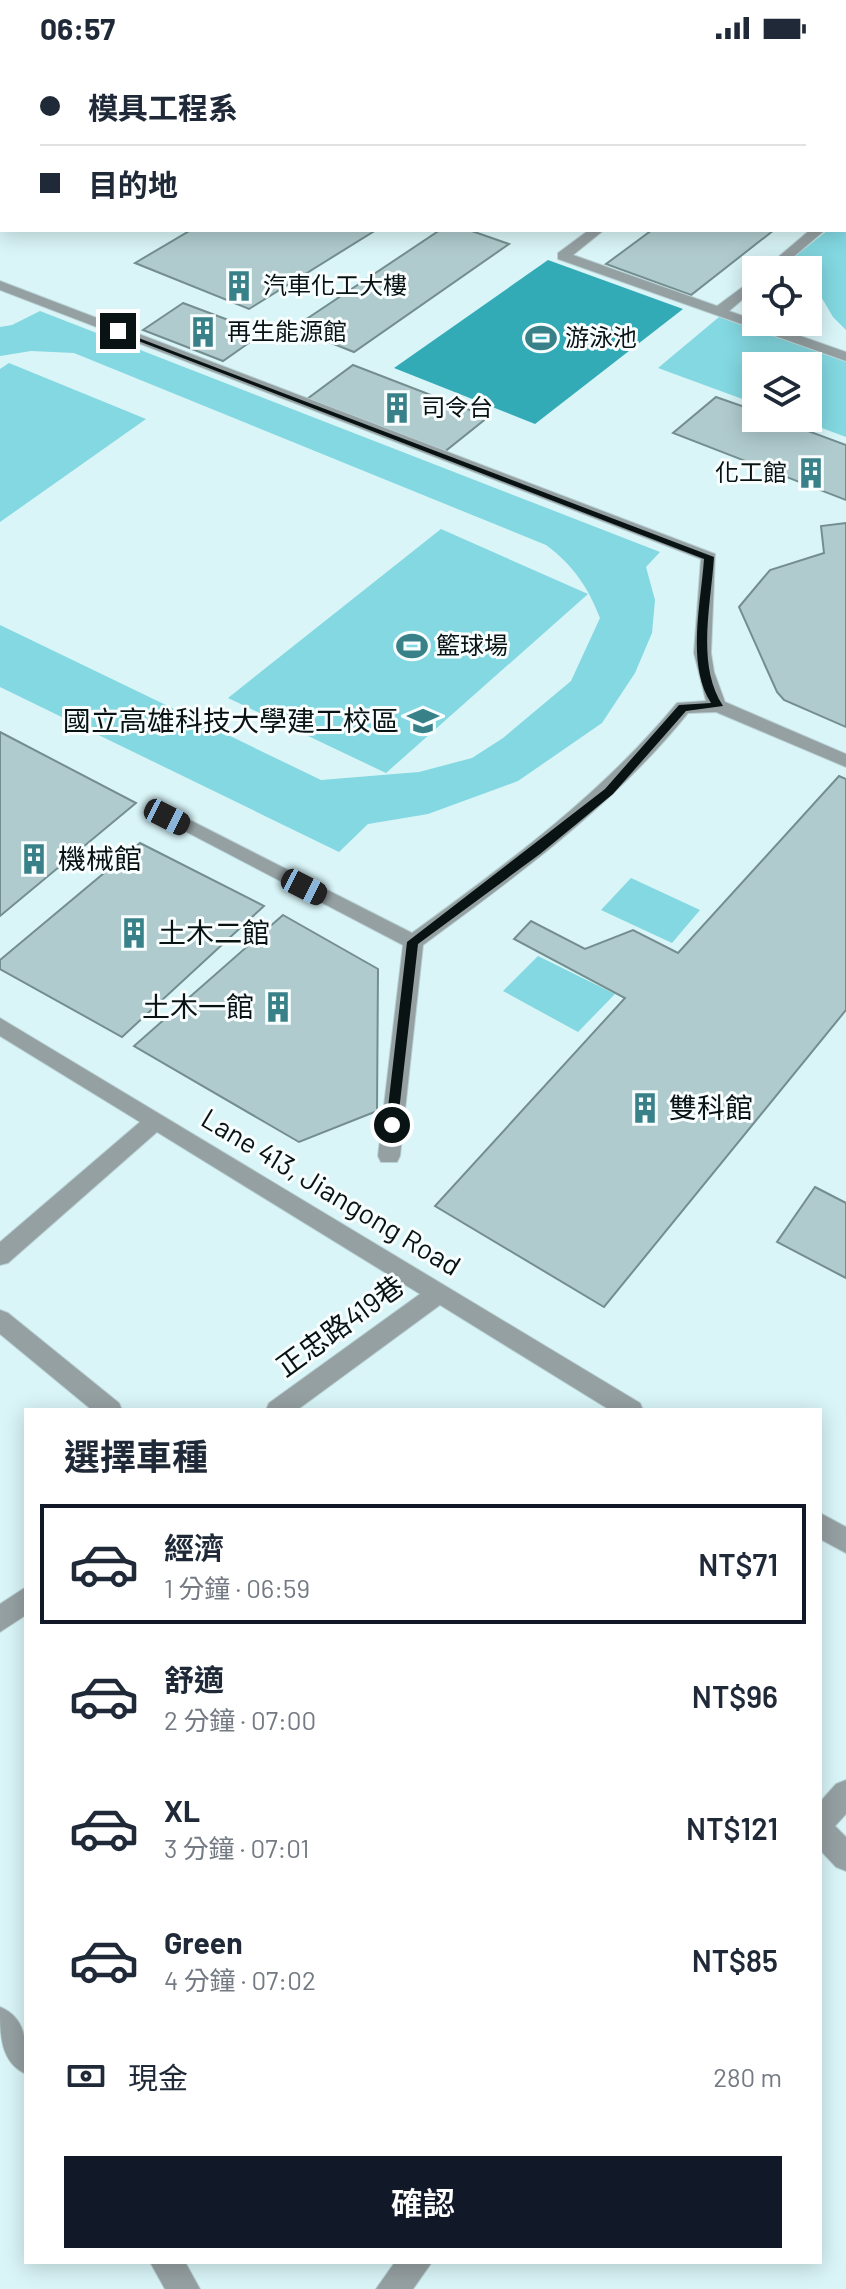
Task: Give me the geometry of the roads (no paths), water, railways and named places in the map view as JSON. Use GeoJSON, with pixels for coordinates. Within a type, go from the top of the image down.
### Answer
{"type":"FeatureCollection","features":[{"type":"Feature","properties":{"kind":"street"},"geometry":{"type":"LineString","coordinates":[[594,232],[563,256],[846,357]]}},
{"type":"Feature","properties":{"kind":"street"},"geometry":{"type":"LineString","coordinates":[[787,256],[816,232]]}},
{"type":"Feature","properties":{"kind":"street"},"geometry":{"type":"LineString","coordinates":[[0,285],[709,557],[703,661],[706,688],[718,706]]}},
{"type":"Feature","properties":{"kind":"street"},"geometry":{"type":"LineString","coordinates":[[719,312],[742,293]]}},
{"type":"Feature","properties":{"kind":"street"},"geometry":{"type":"LineString","coordinates":[[389,1156],[413,942],[536,851],[609,791],[683,707],[718,706],[846,761]]}},
{"type":"Feature","properties":{"kind":"street"},"geometry":{"type":"LineString","coordinates":[[167,817],[413,942]]}},
{"type":"Feature","properties":{"kind":"street","name":"Lane 413, Jiangong Road"},"geometry":{"type":"LineString","coordinates":[[0,1026],[628,1408]]}},
{"type":"Feature","properties":{"kind":"street"},"geometry":{"type":"LineString","coordinates":[[0,1256],[156,1121]]}},
{"type":"Feature","properties":{"kind":"street","name":"正忠路419巷"},"geometry":{"type":"LineString","coordinates":[[281,1408],[439,1293]]}},
{"type":"Feature","properties":{"kind":"street"},"geometry":{"type":"LineString","coordinates":[[0,1320],[108,1408]]}},
{"type":"Feature","properties":{"kind":"street"},"geometry":{"type":"LineString","coordinates":[[822,1526],[846,1541]]}},
{"type":"Feature","properties":{"kind":"street"},"geometry":{"type":"LineString","coordinates":[[0,1620],[24,1601]]}},
{"type":"Feature","properties":{"kind":"street"},"geometry":{"type":"LineString","coordinates":[[822,1820],[846,1794]]}},
{"type":"Feature","properties":{"kind":"street"},"geometry":{"type":"LineString","coordinates":[[822,1832],[846,1857]]}},
{"type":"Feature","properties":{"kind":"street"},"geometry":{"type":"LineString","coordinates":[[0,2022],[24,2056]]}},
{"type":"Feature","properties":{"kind":"street"},"geometry":{"type":"LineString","coordinates":[[167,2264],[184,2289]]}},
{"type":"Feature","properties":{"kind":"street"},"geometry":{"type":"LineString","coordinates":[[392,2289],[414,2264]]}},
{"type":"Feature","properties":{"kind":"place","name":"汽車化工大樓"},"geometry":{"type":"Point","coordinates":[239,286]}},
{"type":"Feature","properties":{"kind":"place","name":"再生能源館"},"geometry":{"type":"Point","coordinates":[203,332]}},
{"type":"Feature","properties":{"kind":"place","name":"游泳池"},"geometry":{"type":"Point","coordinates":[541,338]}},
{"type":"Feature","properties":{"kind":"place","name":"司令台"},"geometry":{"type":"Point","coordinates":[397,408]}},
{"type":"Feature","properties":{"kind":"place","name":"化工館"},"geometry":{"type":"Point","coordinates":[811,473]}},
{"type":"Feature","properties":{"kind":"place","name":"籃球場"},"geometry":{"type":"Point","coordinates":[412,646]}},
{"type":"Feature","properties":{"kind":"place","name":"國立高雄科技大學建工校區"},"geometry":{"type":"Point","coordinates":[423,721]}},
{"type":"Feature","properties":{"kind":"place","name":"機械館"},"geometry":{"type":"Point","coordinates":[34,859]}},
{"type":"Feature","properties":{"kind":"place","name":"土木二館"},"geometry":{"type":"Point","coordinates":[134,933]}},
{"type":"Feature","properties":{"kind":"place","name":"土木一館"},"geometry":{"type":"Point","coordinates":[278,1007]}},
{"type":"Feature","properties":{"kind":"place","name":"雙科館"},"geometry":{"type":"Point","coordinates":[645,1108]}}]}
